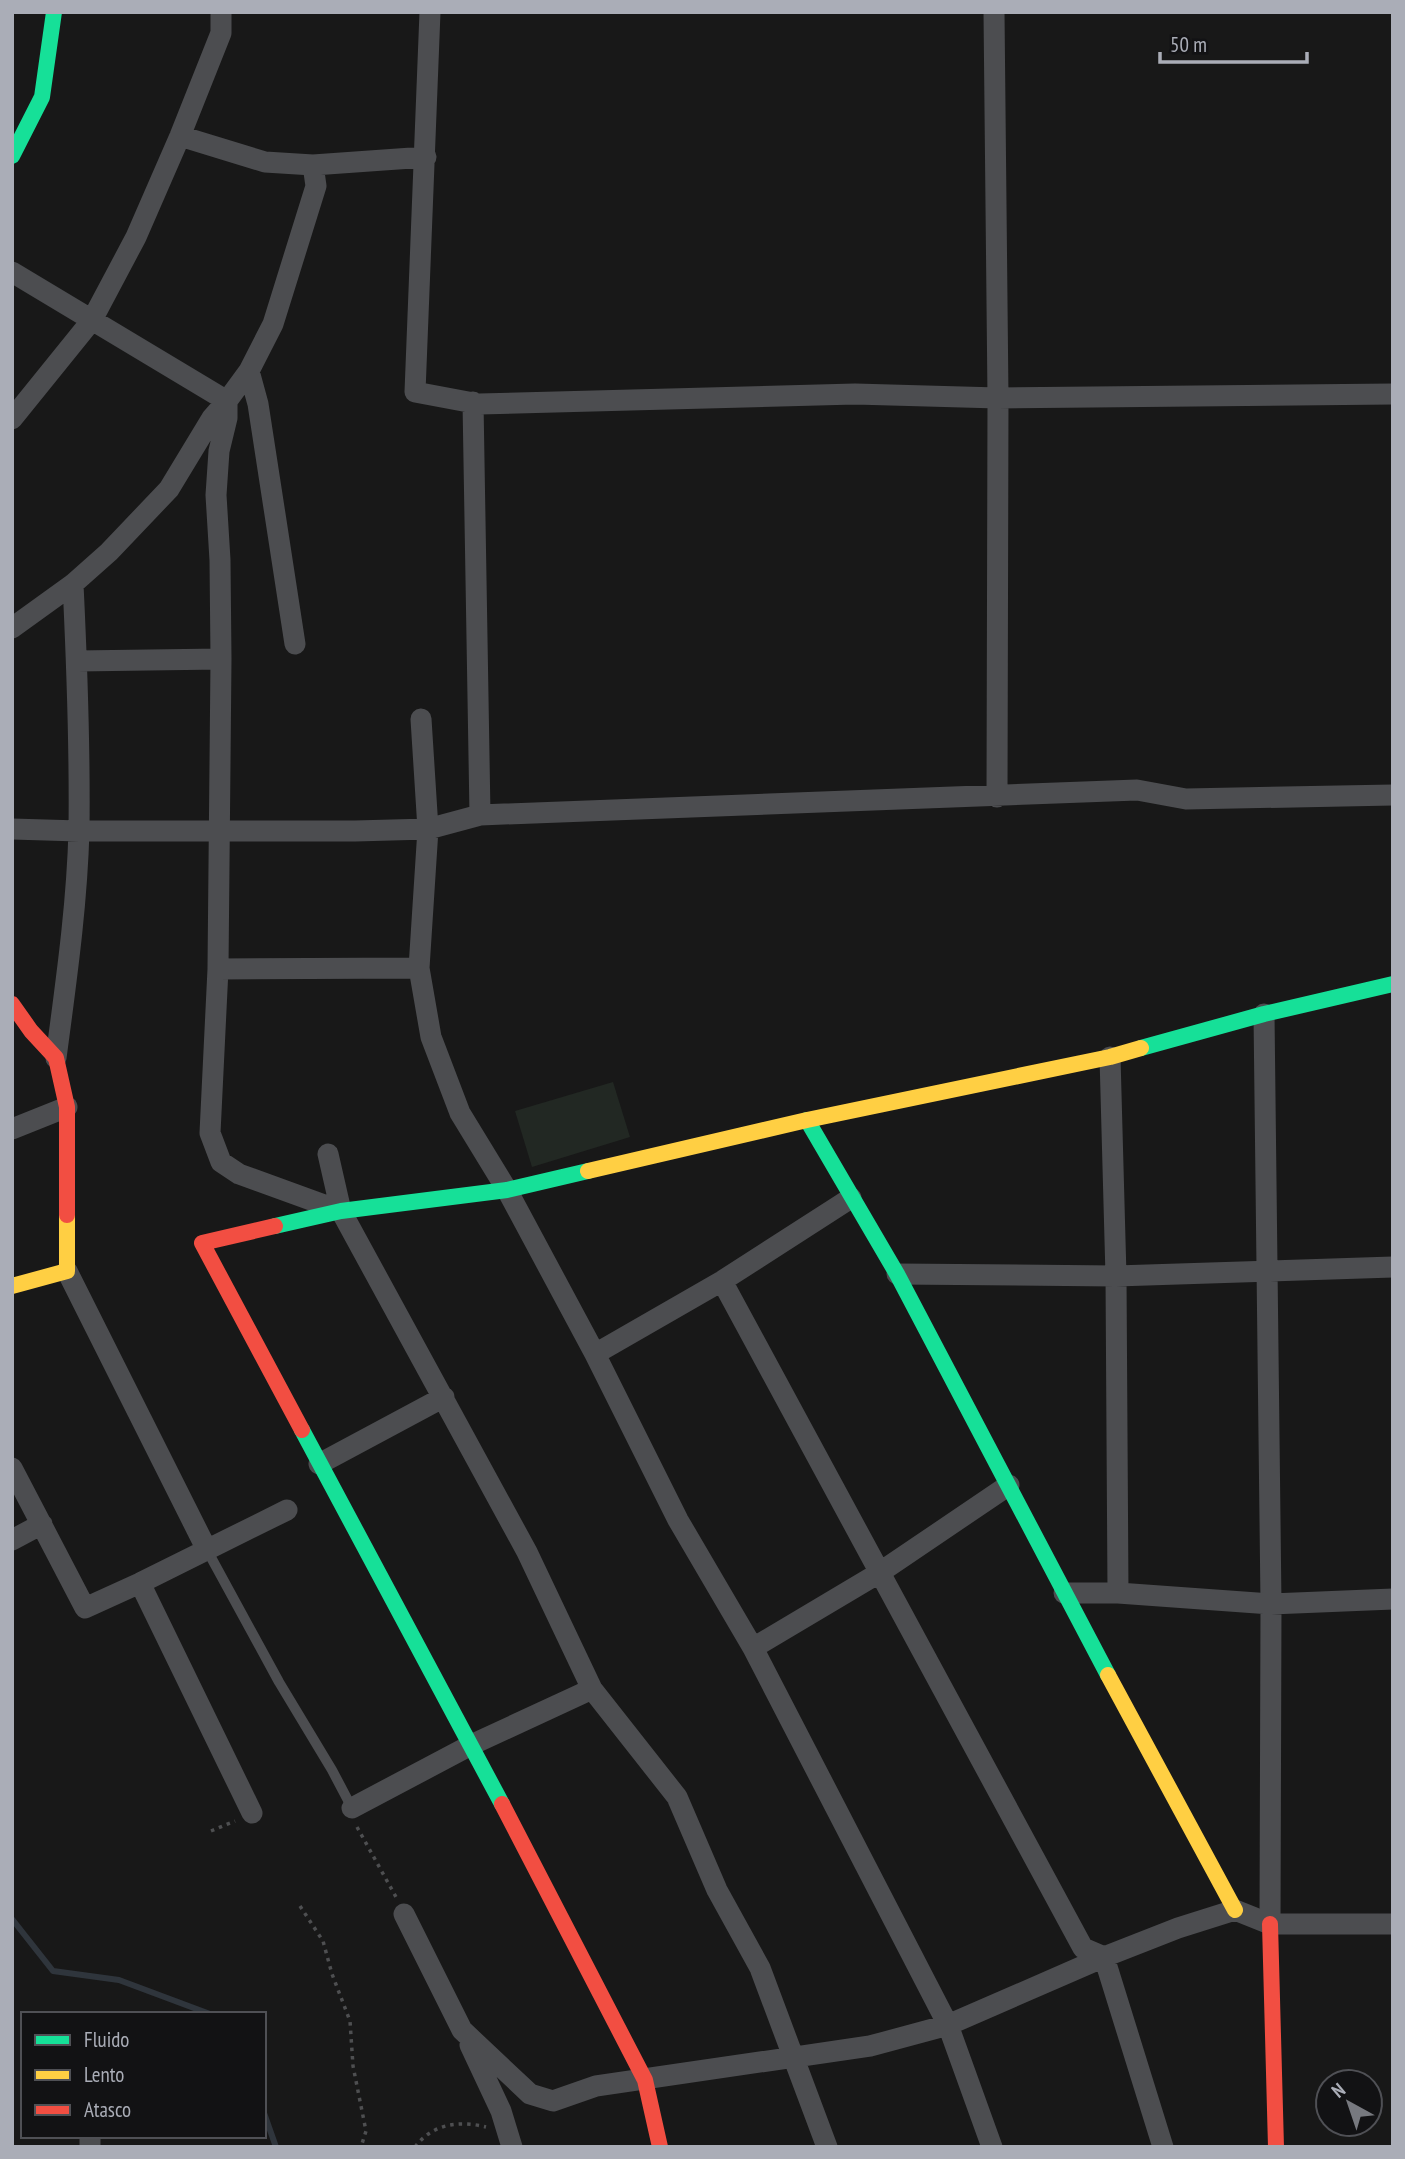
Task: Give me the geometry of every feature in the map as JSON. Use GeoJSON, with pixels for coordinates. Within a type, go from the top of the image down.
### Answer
{"type":"FeatureCollection","features":[{"type":"Feature","properties":{"kind":"street"},"geometry":{"type":"LineString","coordinates":[[12,156],[42,97],[54,12]]}},
{"type":"Feature","properties":{"kind":"street"},"geometry":{"type":"LineString","coordinates":[[12,419],[92,320],[136,237],[221,33],[221,12]]}},
{"type":"Feature","properties":{"kind":"street"},"geometry":{"type":"LineString","coordinates":[[430,12],[415,392],[473,402],[855,394],[998,398],[1393,394]]}},
{"type":"Feature","properties":{"kind":"street"},"geometry":{"type":"LineString","coordinates":[[994,12],[998,398],[997,797]]}},
{"type":"Feature","properties":{"kind":"street"},"geometry":{"type":"LineString","coordinates":[[180,136],[265,162],[313,165],[426,158]]}},
{"type":"Feature","properties":{"kind":"street"},"geometry":{"type":"LineString","coordinates":[[12,628],[73,584],[109,552],[162,496],[212,418],[249,371],[273,324],[317,186],[313,165]]}},
{"type":"Feature","properties":{"kind":"street"},"geometry":{"type":"LineString","coordinates":[[12,272],[227,401]]}},
{"type":"Feature","properties":{"kind":"street"},"geometry":{"type":"LineString","coordinates":[[249,371],[258,404],[295,644]]}},
{"type":"Feature","properties":{"kind":"street"},"geometry":{"type":"LineString","coordinates":[[227,401],[227,418],[219,451],[216,495],[221,659],[218,969],[210,1133],[221,1162],[239,1174],[341,1211]]}},
{"type":"Feature","properties":{"kind":"street"},"geometry":{"type":"LineString","coordinates":[[473,402],[480,815]]}},
{"type":"Feature","properties":{"kind":"street"},"geometry":{"type":"LineString","coordinates":[[73,584],[77,661],[79,831],[71,943],[56,1058],[68,1107],[66,1271],[207,1550]]}},
{"type":"Feature","properties":{"kind":"street"},"geometry":{"type":"LineString","coordinates":[[77,661],[221,659]]}},
{"type":"Feature","properties":{"kind":"street"},"geometry":{"type":"LineString","coordinates":[[421,719],[428,829],[419,968],[431,1037],[460,1113],[507,1190],[596,1354],[678,1520],[753,1648],[948,2025],[992,2147]]}},
{"type":"Feature","properties":{"kind":"street"},"geometry":{"type":"LineString","coordinates":[[12,829],[219,832],[428,829],[480,815],[1137,790],[1186,799],[1393,796]]}},
{"type":"Feature","properties":{"kind":"street"},"geometry":{"type":"LineString","coordinates":[[218,969],[419,968]]}},
{"type":"Feature","properties":{"kind":"street"},"geometry":{"type":"LineString","coordinates":[[660,2147],[645,2080],[471,1745],[202,1243],[341,1211],[507,1190],[807,1120],[1110,1057],[1264,1014],[1393,984]]}},
{"type":"Feature","properties":{"kind":"street"},"geometry":{"type":"LineString","coordinates":[[12,1004],[56,1058]]}},
{"type":"Feature","properties":{"kind":"street"},"geometry":{"type":"LineString","coordinates":[[1264,1014],[1271,1604],[1270,1924],[1276,2147]]}},
{"type":"Feature","properties":{"kind":"street"},"geometry":{"type":"LineString","coordinates":[[1110,1057],[1116,1276],[1118,1593]]}},
{"type":"Feature","properties":{"kind":"street"},"geometry":{"type":"LineString","coordinates":[[12,1129],[68,1107]]}},
{"type":"Feature","properties":{"kind":"street"},"geometry":{"type":"LineString","coordinates":[[807,1120],[897,1274],[1064,1593],[1235,1910]]}},
{"type":"Feature","properties":{"kind":"street"},"geometry":{"type":"LineString","coordinates":[[328,1154],[341,1211],[527,1552],[592,1689],[677,1797],[717,1890],[760,1968],[827,2147]]}},
{"type":"Feature","properties":{"kind":"street"},"geometry":{"type":"LineString","coordinates":[[596,1354],[722,1281],[851,1198]]}},
{"type":"Feature","properties":{"kind":"street"},"geometry":{"type":"LineString","coordinates":[[897,1274],[1116,1276],[1393,1267]]}},
{"type":"Feature","properties":{"kind":"street"},"geometry":{"type":"LineString","coordinates":[[12,1286],[66,1271]]}},
{"type":"Feature","properties":{"kind":"street"},"geometry":{"type":"LineString","coordinates":[[722,1281],[1083,1948],[1104,1957],[1163,2147]]}},
{"type":"Feature","properties":{"kind":"street"},"geometry":{"type":"LineString","coordinates":[[319,1464],[444,1397]]}},
{"type":"Feature","properties":{"kind":"street"},"geometry":{"type":"LineString","coordinates":[[12,1468],[85,1608],[287,1510]]}},
{"type":"Feature","properties":{"kind":"street"},"geometry":{"type":"LineString","coordinates":[[753,1648],[878,1573],[1009,1485]]}},
{"type":"Feature","properties":{"kind":"street"},"geometry":{"type":"LineString","coordinates":[[12,1540],[42,1524]]}},
{"type":"Feature","properties":{"kind":"street"},"geometry":{"type":"LineString","coordinates":[[140,1583],[253,1813]]}},
{"type":"Feature","properties":{"kind":"street"},"geometry":{"type":"LineString","coordinates":[[1064,1593],[1118,1593],[1271,1604],[1393,1599]]}},
{"type":"Feature","properties":{"kind":"street"},"geometry":{"type":"LineString","coordinates":[[352,1808],[471,1745],[592,1689]]}},
{"type":"Feature","properties":{"kind":"street"},"geometry":{"type":"LineString","coordinates":[[462,2030],[530,2094],[553,2101],[596,2086],[870,2046],[948,2025],[1104,1957],[1178,1928],[1235,1910],[1270,1924],[1393,1924]]}},
{"type":"Feature","properties":{"kind":"street"},"geometry":{"type":"LineString","coordinates":[[404,1914],[501,2110],[511,2145]]}},
{"type":"Feature","properties":{"kind":"lane"},"geometry":{"type":"LineString","coordinates":[[207,1550],[278,1682],[352,1808]]}},
{"type":"Feature","properties":{"kind":"path"},"geometry":{"type":"LineString","coordinates":[[352,1808],[359,1833],[404,1914]]}},
{"type":"Feature","properties":{"kind":"path"},"geometry":{"type":"LineString","coordinates":[[300,1906],[323,1941],[350,2021],[353,2066],[366,2131],[361,2147]]}},
{"type":"Feature","properties":{"kind":"path"},"geometry":{"type":"LineString","coordinates":[[415,2147],[428,2133],[455,2122],[494,2129],[511,2145]]}},
{"type":"Feature","properties":{"kind":"shaded area"},"geometry":{"type":"Polygon","coordinates":[[[613,1082],[630,1137],[532,1167],[515,1111],[613,1082]]]}},
{"type":"Feature","properties":{"kind":"waterway"},"geometry":{"type":"LineString","coordinates":[[12,1919],[53,1971],[119,1980],[205,2012]]}},
{"type":"Feature","properties":{"kind":"waterway"},"geometry":{"type":"LineString","coordinates":[[266,2119],[276,2147]]}},
{"type":"Feature","properties":{"kind":"traffic: fast"},"geometry":{"type":"LineString","coordinates":[[12,156],[42,97],[54,12]]}},
{"type":"Feature","properties":{"kind":"traffic: fast"},"geometry":{"type":"LineString","coordinates":[[1141,1048],[1264,1014],[1393,984]]}},
{"type":"Feature","properties":{"kind":"traffic: fast"},"geometry":{"type":"LineString","coordinates":[[807,1120],[897,1274],[1108,1675]]}},
{"type":"Feature","properties":{"kind":"traffic: fast"},"geometry":{"type":"LineString","coordinates":[[275,1226],[341,1211],[507,1190],[588,1171]]}},
{"type":"Feature","properties":{"kind":"traffic: fast"},"geometry":{"type":"LineString","coordinates":[[302,1430],[502,1804]]}},
{"type":"Feature","properties":{"kind":"traffic: slow"},"geometry":{"type":"LineString","coordinates":[[588,1171],[807,1120],[1110,1057],[1141,1048]]}},
{"type":"Feature","properties":{"kind":"traffic: slow"},"geometry":{"type":"LineString","coordinates":[[12,1286],[67,1271],[67,1215]]}},
{"type":"Feature","properties":{"kind":"traffic: slow"},"geometry":{"type":"LineString","coordinates":[[1108,1675],[1235,1910]]}},
{"type":"Feature","properties":{"kind":"traffic: jam"},"geometry":{"type":"LineString","coordinates":[[12,1004],[31,1031],[56,1058],[67,1107],[67,1215]]}},
{"type":"Feature","properties":{"kind":"traffic: jam"},"geometry":{"type":"LineString","coordinates":[[275,1226],[202,1243],[302,1430]]}},
{"type":"Feature","properties":{"kind":"traffic: jam"},"geometry":{"type":"LineString","coordinates":[[502,1804],[645,2080],[660,2147]]}},
{"type":"Feature","properties":{"kind":"traffic: jam"},"geometry":{"type":"LineString","coordinates":[[1270,1924],[1276,2147]]}}]}
